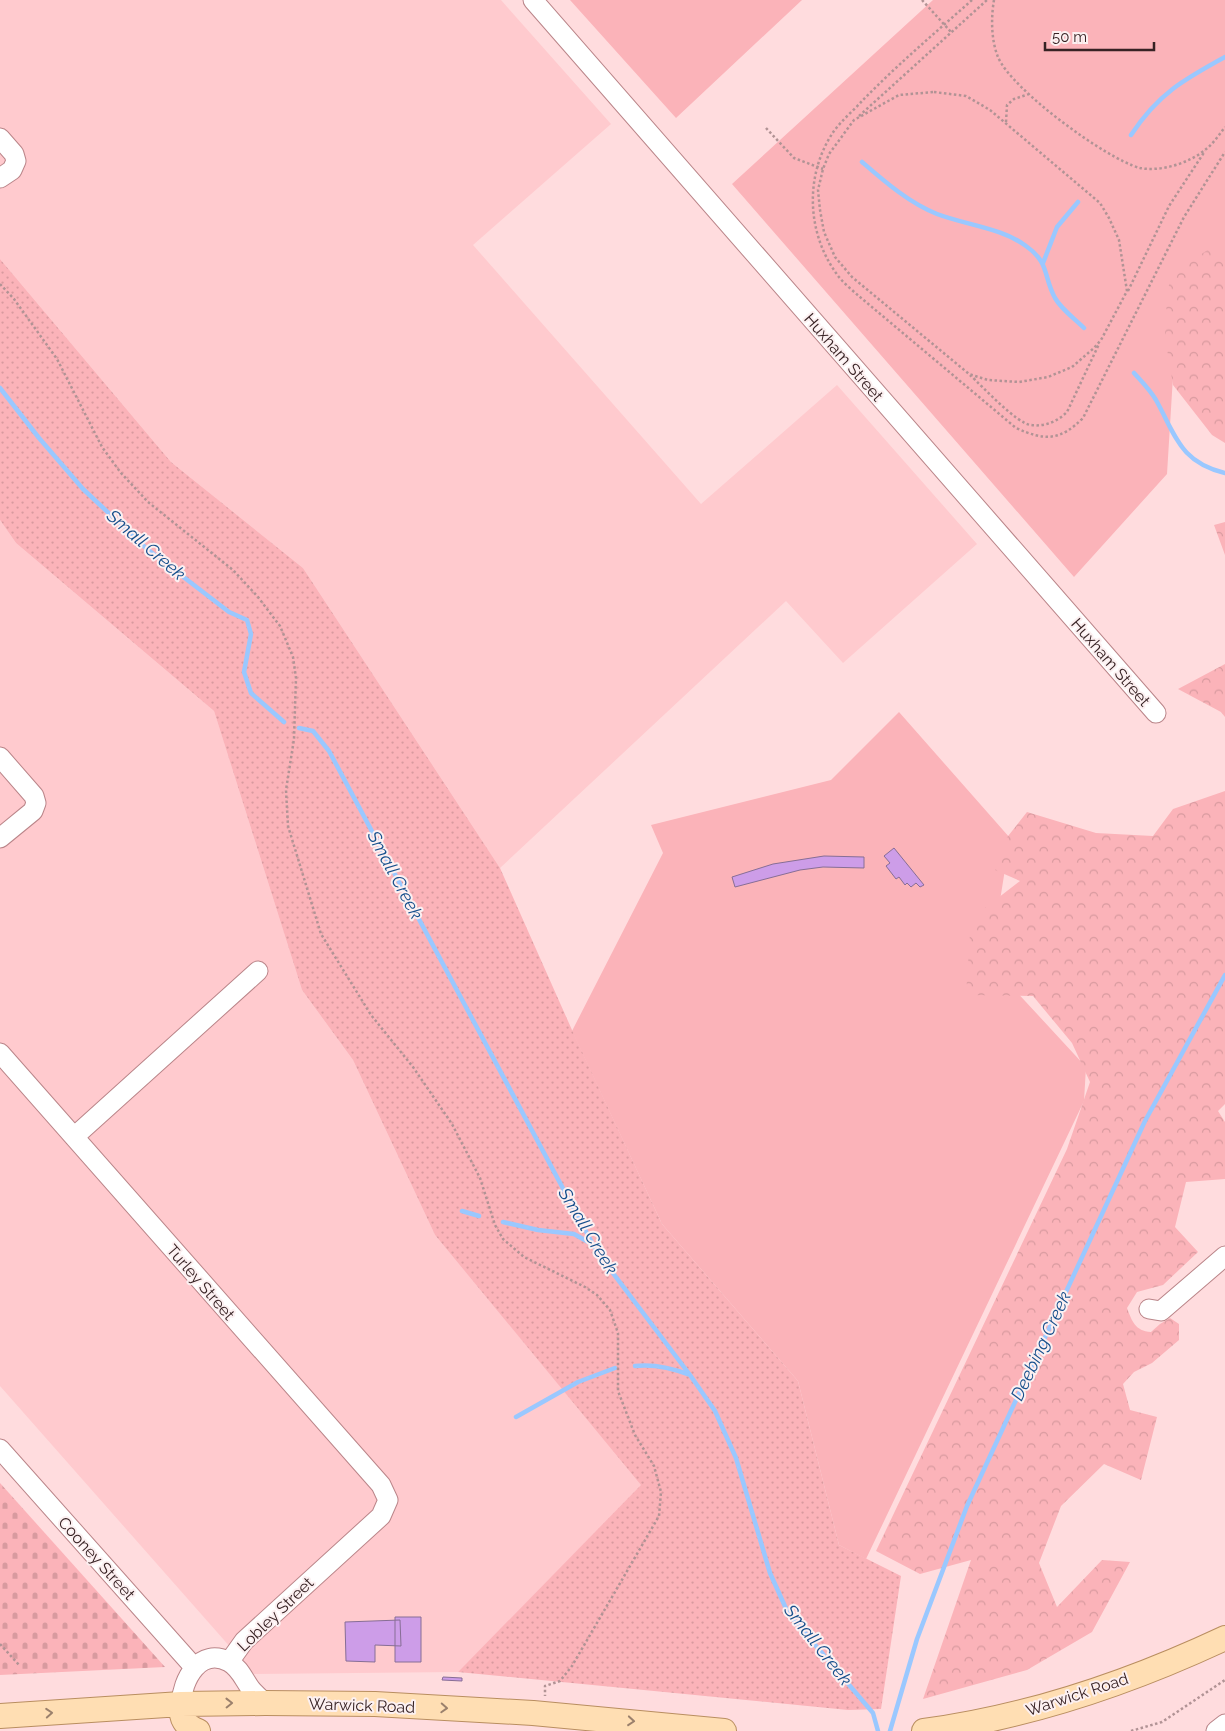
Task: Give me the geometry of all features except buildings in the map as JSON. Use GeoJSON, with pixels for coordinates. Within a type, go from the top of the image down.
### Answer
{"type":"FeatureCollection","features":[{"type":"Feature","properties":{"kind":"main road","name":"Warwick Road"},"geometry":{"type":"LineString","coordinates":[[924,1731],[963,1726],[1023,1712],[1093,1692],[1188,1655],[1225,1638]]}},
{"type":"Feature","properties":{"kind":"main road","name":"Warwick Road"},"geometry":{"type":"LineString","coordinates":[[0,1716],[181,1704],[265,1702],[375,1704],[574,1724],[724,1731]]}},
{"type":"Feature","properties":{"kind":"main road"},"geometry":{"type":"LineString","coordinates":[[181,1704],[182,1720],[186,1725],[198,1731]]}},
{"type":"Feature","properties":{"kind":"street","name":"Huxham Street"},"geometry":{"type":"LineString","coordinates":[[533,0],[1156,714]]}},
{"type":"Feature","properties":{"kind":"street"},"geometry":{"type":"LineString","coordinates":[[0,138],[14,154],[16,161],[12,170],[0,178]]}},
{"type":"Feature","properties":{"kind":"street"},"geometry":{"type":"LineString","coordinates":[[0,756],[34,796],[36,804],[33,811],[0,838]]}},
{"type":"Feature","properties":{"kind":"street"},"geometry":{"type":"LineString","coordinates":[[74,1136],[258,971]]}},
{"type":"Feature","properties":{"kind":"street","name":"Turley Street"},"geometry":{"type":"LineString","coordinates":[[0,1053],[381,1485],[388,1500],[381,1516]]}},
{"type":"Feature","properties":{"kind":"street"},"geometry":{"type":"LineString","coordinates":[[1149,1309],[1162,1311],[1225,1256]]}},
{"type":"Feature","properties":{"kind":"street","name":"Cooney Street"},"geometry":{"type":"LineString","coordinates":[[0,1449],[194,1667]]}},
{"type":"Feature","properties":{"kind":"street","name":"Lobley Street"},"geometry":{"type":"LineString","coordinates":[[194,1667],[209,1658],[219,1658],[229,1662],[244,1641],[381,1516]]}},
{"type":"Feature","properties":{"kind":"street"},"geometry":{"type":"LineString","coordinates":[[229,1662],[240,1671],[253,1691],[265,1702]]}},
{"type":"Feature","properties":{"kind":"street"},"geometry":{"type":"LineString","coordinates":[[181,1704],[186,1679],[194,1667]]}},
{"type":"Feature","properties":{"kind":"street"},"geometry":{"type":"LineString","coordinates":[[1216,1731],[1225,1724]]}},
{"type":"Feature","properties":{"kind":"path"},"geometry":{"type":"LineString","coordinates":[[922,0],[952,32]]}},
{"type":"Feature","properties":{"kind":"path"},"geometry":{"type":"LineString","coordinates":[[972,0],[873,90],[835,130],[817,166],[812,195],[813,218],[820,243],[836,274],[860,297],[1016,428],[1034,436],[1053,437],[1072,429],[1083,418],[1184,217],[1225,152]]}},
{"type":"Feature","properties":{"kind":"path"},"geometry":{"type":"LineString","coordinates":[[987,0],[854,120],[828,154],[818,190],[824,232],[835,257],[852,277],[968,374],[1020,421],[1031,426],[1051,422],[1061,418],[1068,412],[1101,340],[1169,206],[1206,150],[1225,127]]}},
{"type":"Feature","properties":{"kind":"path"},"geometry":{"type":"LineString","coordinates":[[994,0],[992,18],[998,56],[1007,72],[1029,94],[1087,140],[1114,157],[1141,168],[1163,168],[1185,162],[1206,150]]}},
{"type":"Feature","properties":{"kind":"path"},"geometry":{"type":"LineString","coordinates":[[854,120],[899,95],[934,92],[966,96],[990,110],[1100,203],[1119,240],[1127,291]]}},
{"type":"Feature","properties":{"kind":"path"},"geometry":{"type":"LineString","coordinates":[[1006,123],[1007,105],[1014,99],[1029,94]]}},
{"type":"Feature","properties":{"kind":"path"},"geometry":{"type":"LineString","coordinates":[[766,128],[794,158],[823,169]]}},
{"type":"Feature","properties":{"kind":"path"},"geometry":{"type":"LineString","coordinates":[[0,284],[14,299],[57,359],[102,447],[121,474],[148,502],[233,570],[258,597],[280,626],[293,657],[296,678],[294,739],[286,790],[288,826],[321,934],[371,1015],[412,1067],[452,1124],[480,1178],[495,1225],[503,1239],[524,1256],[586,1287],[597,1295],[610,1310],[618,1334],[618,1391],[635,1434],[654,1466],[661,1492],[659,1516],[572,1666],[560,1682],[545,1686],[545,1695]]}},
{"type":"Feature","properties":{"kind":"path"},"geometry":{"type":"LineString","coordinates":[[968,374],[988,380],[1019,382],[1048,377],[1072,367],[1101,340]]}},
{"type":"Feature","properties":{"kind":"path"},"geometry":{"type":"LineString","coordinates":[[0,1644],[20,1666]]}},
{"type":"Feature","properties":{"kind":"path"},"geometry":{"type":"LineString","coordinates":[[1131,1731],[1162,1722],[1225,1680]]}},
{"type":"Feature","properties":{"kind":"shaded area"},"geometry":{"type":"Polygon","coordinates":[[[0,0],[501,0],[611,124],[473,245],[701,504],[837,385],[977,544],[843,663],[786,601],[500,868],[303,568],[171,462],[0,259],[0,0]]]}},
{"type":"Feature","properties":{"kind":"shaded area"},"geometry":{"type":"Polygon","coordinates":[[[0,520],[16,543],[214,711],[302,990],[353,1060],[435,1235],[642,1485],[458,1672],[254,1674],[0,1386],[0,520]]]}},
{"type":"Feature","properties":{"kind":"green space"},"geometry":{"type":"Polygon","coordinates":[[[570,0],[802,0],[676,118],[570,0]]]}},
{"type":"Feature","properties":{"kind":"green space"},"geometry":{"type":"Polygon","coordinates":[[[933,0],[1225,0],[1225,291],[1174,360],[1167,474],[1074,577],[732,184],[933,0]]]}},
{"type":"Feature","properties":{"kind":"green space"},"geometry":{"type":"Polygon","coordinates":[[[1215,245],[1225,246],[1225,443],[1212,435],[1173,385],[1165,337],[1167,294],[1173,267],[1188,263],[1215,245]]]}},
{"type":"Feature","properties":{"kind":"green space"},"geometry":{"type":"Polygon","coordinates":[[[0,259],[171,462],[303,568],[500,868],[572,1030],[662,1224],[798,1381],[839,1545],[901,1576],[881,1709],[848,1710],[458,1672],[641,1485],[435,1235],[353,1060],[302,990],[214,711],[16,543],[0,520],[0,259]]]}},
{"type":"Feature","properties":{"kind":"green space"},"geometry":{"type":"Polygon","coordinates":[[[1225,522],[1225,555],[1214,525],[1225,522]]]}},
{"type":"Feature","properties":{"kind":"green space"},"geometry":{"type":"Polygon","coordinates":[[[1225,664],[1225,717],[1221,712],[1178,689],[1225,664]]]}},
{"type":"Feature","properties":{"kind":"green space"},"geometry":{"type":"Polygon","coordinates":[[[899,712],[1010,838],[990,963],[1086,1067],[1084,1101],[866,1559],[839,1545],[798,1381],[662,1224],[572,1031],[663,853],[651,825],[831,780],[899,712]]]}},
{"type":"Feature","properties":{"kind":"green space"},"geometry":{"type":"Polygon","coordinates":[[[1225,791],[1225,1104],[1218,1111],[1225,1122],[1225,1179],[1186,1182],[1175,1227],[1198,1252],[1163,1285],[1137,1292],[1127,1308],[1135,1324],[1141,1330],[1151,1332],[1170,1318],[1179,1324],[1179,1340],[1152,1363],[1134,1372],[1123,1384],[1130,1410],[1157,1417],[1141,1480],[1104,1464],[1061,1506],[1039,1563],[1057,1607],[1102,1560],[1130,1562],[1092,1632],[1027,1670],[923,1699],[971,1560],[920,1574],[876,1551],[1067,1149],[1090,1082],[1072,1043],[1033,996],[966,995],[970,933],[981,911],[1020,881],[995,870],[1001,845],[1027,812],[1096,833],[1153,836],[1173,809],[1225,791]]]}},
{"type":"Feature","properties":{"kind":"green space"},"geometry":{"type":"Polygon","coordinates":[[[0,1483],[165,1667],[0,1675],[0,1483]]]}},
{"type":"Feature","properties":{"kind":"waterway"},"geometry":{"type":"LineString","coordinates":[[1131,135],[1151,109],[1172,89],[1225,57]]}},
{"type":"Feature","properties":{"kind":"waterway"},"geometry":{"type":"LineString","coordinates":[[862,162],[897,191],[917,204],[948,218],[1006,235],[1026,246],[1034,252],[1043,264],[1055,298],[1084,328]]}},
{"type":"Feature","properties":{"kind":"waterway"},"geometry":{"type":"LineString","coordinates":[[1043,263],[1057,227],[1078,202]]}},
{"type":"Feature","properties":{"kind":"waterway"},"geometry":{"type":"LineString","coordinates":[[1134,373],[1154,396],[1175,436],[1189,455],[1198,462],[1225,473]]}},
{"type":"Feature","properties":{"kind":"waterway","name":"Small Creek"},"geometry":{"type":"LineString","coordinates":[[0,388],[39,438],[83,489],[147,549],[229,612],[247,620],[251,634],[244,672],[251,693],[284,722]]}},
{"type":"Feature","properties":{"kind":"waterway","name":"Small Creek"},"geometry":{"type":"LineString","coordinates":[[299,728],[313,731],[329,751],[597,1252],[715,1411],[736,1458],[770,1573],[788,1613],[873,1713],[878,1731]]}},
{"type":"Feature","properties":{"kind":"waterway","name":"Deebing Creek"},"geometry":{"type":"LineString","coordinates":[[890,1731],[917,1639],[967,1506],[1145,1121],[1225,975]]}},
{"type":"Feature","properties":{"kind":"waterway"},"geometry":{"type":"LineString","coordinates":[[462,1211],[479,1216]]}},
{"type":"Feature","properties":{"kind":"waterway"},"geometry":{"type":"LineString","coordinates":[[503,1222],[538,1230],[574,1234],[590,1243]]}},
{"type":"Feature","properties":{"kind":"waterway"},"geometry":{"type":"LineString","coordinates":[[635,1366],[663,1367],[690,1375]]}},
{"type":"Feature","properties":{"kind":"waterway"},"geometry":{"type":"LineString","coordinates":[[516,1417],[578,1382],[615,1368]]}}]}
